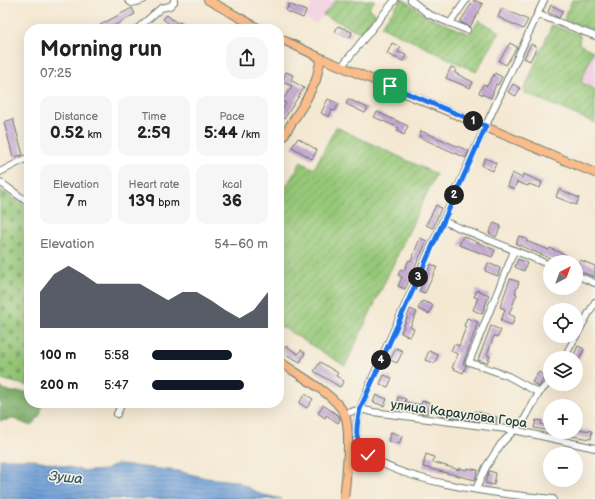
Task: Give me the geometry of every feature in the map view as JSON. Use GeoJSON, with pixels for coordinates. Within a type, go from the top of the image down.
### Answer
{"type":"FeatureCollection","features":[{"type":"Feature","properties":{"kind":"main road"},"geometry":{"type":"LineString","coordinates":[[208,0],[251,24]]}},
{"type":"Feature","properties":{"kind":"main road"},"geometry":{"type":"LineString","coordinates":[[284,40],[321,58],[595,172]]}},
{"type":"Feature","properties":{"kind":"main road"},"geometry":{"type":"LineString","coordinates":[[284,134],[305,102],[316,80],[321,58]]}},
{"type":"Feature","properties":{"kind":"main road"},"geometry":{"type":"LineString","coordinates":[[284,365],[327,395],[345,414],[347,430],[344,499]]}},
{"type":"Feature","properties":{"kind":"street"},"geometry":{"type":"LineString","coordinates":[[128,0],[132,3],[143,0]]}},
{"type":"Feature","properties":{"kind":"street"},"geometry":{"type":"LineString","coordinates":[[142,24],[160,8],[170,6],[174,0]]}},
{"type":"Feature","properties":{"kind":"street"},"geometry":{"type":"LineString","coordinates":[[342,66],[395,0]]}},
{"type":"Feature","properties":{"kind":"street"},"geometry":{"type":"LineString","coordinates":[[411,0],[428,14],[467,30]]}},
{"type":"Feature","properties":{"kind":"street"},"geometry":{"type":"LineString","coordinates":[[450,23],[466,0]]}},
{"type":"Feature","properties":{"kind":"street"},"geometry":{"type":"LineString","coordinates":[[544,0],[443,221],[360,409],[357,438],[361,448],[368,455],[397,470],[419,478],[509,496],[553,499]]}},
{"type":"Feature","properties":{"kind":"street"},"geometry":{"type":"LineString","coordinates":[[537,14],[595,36]]}},
{"type":"Feature","properties":{"kind":"street"},"geometry":{"type":"LineString","coordinates":[[0,172],[24,160]]}},
{"type":"Feature","properties":{"kind":"street"},"geometry":{"type":"LineString","coordinates":[[0,182],[24,199]]}},
{"type":"Feature","properties":{"kind":"street"},"geometry":{"type":"LineString","coordinates":[[443,221],[543,262]]}},
{"type":"Feature","properties":{"kind":"street"},"geometry":{"type":"LineString","coordinates":[[514,251],[469,362],[508,376],[539,393]]}},
{"type":"Feature","properties":{"kind":"street"},"geometry":{"type":"LineString","coordinates":[[583,278],[595,283]]}},
{"type":"Feature","properties":{"kind":"street"},"geometry":{"type":"LineString","coordinates":[[583,323],[595,302]]}},
{"type":"Feature","properties":{"kind":"street"},"geometry":{"type":"LineString","coordinates":[[476,489],[486,467],[501,444],[524,420],[543,389]]}},
{"type":"Feature","properties":{"kind":"street"},"geometry":{"type":"LineString","coordinates":[[117,414],[120,408]]}},
{"type":"Feature","properties":{"kind":"street","name":"улица Караулова Гора"},"geometry":{"type":"LineString","coordinates":[[345,414],[360,409],[373,412],[514,430],[595,448]]}},
{"type":"Feature","properties":{"kind":"shaded area"},"geometry":{"type":"Polygon","coordinates":[[[308,0],[336,0],[316,24],[305,18],[312,5],[308,0]]]}},
{"type":"Feature","properties":{"kind":"shaded area"},"geometry":{"type":"Polygon","coordinates":[[[595,44],[595,90],[581,82],[595,44]]]}},
{"type":"Feature","properties":{"kind":"green space"},"geometry":{"type":"Polygon","coordinates":[[[336,0],[375,0],[369,8],[376,14],[362,33],[323,15],[336,0]]]}},
{"type":"Feature","properties":{"kind":"green space"},"geometry":{"type":"Polygon","coordinates":[[[401,0],[404,0],[428,17],[470,34],[479,20],[500,32],[476,72],[381,26],[401,0]]]}},
{"type":"Feature","properties":{"kind":"green space"},"geometry":{"type":"Polygon","coordinates":[[[572,0],[595,0],[595,31],[564,19],[572,0]]]}},
{"type":"Feature","properties":{"kind":"green space"},"geometry":{"type":"Polygon","coordinates":[[[552,25],[580,35],[579,44],[593,51],[581,82],[595,90],[595,123],[523,92],[552,25]]]}},
{"type":"Feature","properties":{"kind":"green space"},"geometry":{"type":"Polygon","coordinates":[[[336,127],[436,174],[345,366],[284,328],[284,190],[301,162],[314,169],[336,127]]]}},
{"type":"Feature","properties":{"kind":"green space"},"geometry":{"type":"Polygon","coordinates":[[[0,190],[24,205],[24,385],[0,379],[0,190]]]}},
{"type":"Feature","properties":{"kind":"green space"},"geometry":{"type":"Polygon","coordinates":[[[0,388],[12,392],[24,392],[24,408],[42,408],[40,415],[32,425],[28,425],[14,419],[0,421],[0,388]]]}},
{"type":"Feature","properties":{"kind":"water","name":"Зуша"},"geometry":{"type":"Polygon","coordinates":[[[0,459],[32,459],[87,471],[105,470],[117,464],[178,471],[206,478],[236,481],[260,494],[282,499],[0,499],[0,459]]]}},
{"type":"Feature","properties":{"kind":"building"},"geometry":{"type":"Polygon","coordinates":[[[474,0],[483,4],[470,27],[460,22],[474,0]]]}},
{"type":"Feature","properties":{"kind":"building"},"geometry":{"type":"Polygon","coordinates":[[[289,4],[306,11],[303,18],[286,11],[289,4]]]}},
{"type":"Feature","properties":{"kind":"building"},"geometry":{"type":"Polygon","coordinates":[[[551,5],[563,11],[559,18],[548,12],[551,5]]]}},
{"type":"Feature","properties":{"kind":"building"},"geometry":{"type":"Polygon","coordinates":[[[132,8],[135,14],[117,24],[102,24],[132,8]]]}},
{"type":"Feature","properties":{"kind":"building"},"geometry":{"type":"Polygon","coordinates":[[[502,8],[528,20],[523,29],[498,17],[502,8]]]}},
{"type":"Feature","properties":{"kind":"building"},"geometry":{"type":"Polygon","coordinates":[[[167,15],[178,24],[169,24],[163,19],[167,15]]]}},
{"type":"Feature","properties":{"kind":"building"},"geometry":{"type":"Polygon","coordinates":[[[338,26],[352,32],[350,38],[335,32],[338,26]]]}},
{"type":"Feature","properties":{"kind":"building"},"geometry":{"type":"Polygon","coordinates":[[[392,43],[401,47],[398,52],[406,55],[403,61],[387,54],[392,43]]]}},
{"type":"Feature","properties":{"kind":"building"},"geometry":{"type":"Polygon","coordinates":[[[510,43],[517,47],[506,65],[499,61],[510,43]]]}},
{"type":"Feature","properties":{"kind":"building"},"geometry":{"type":"Polygon","coordinates":[[[531,44],[537,47],[530,61],[524,58],[531,44]]]}},
{"type":"Feature","properties":{"kind":"building"},"geometry":{"type":"Polygon","coordinates":[[[451,67],[456,69],[455,73],[473,82],[470,88],[446,78],[451,67]]]}},
{"type":"Feature","properties":{"kind":"building"},"geometry":{"type":"Polygon","coordinates":[[[286,72],[293,75],[291,80],[304,88],[284,119],[284,106],[286,103],[284,102],[284,98],[292,86],[284,83],[286,72]]]}},
{"type":"Feature","properties":{"kind":"building"},"geometry":{"type":"Polygon","coordinates":[[[495,73],[502,77],[498,85],[496,84],[491,98],[479,93],[483,84],[487,86],[495,73]]]}},
{"type":"Feature","properties":{"kind":"building"},"geometry":{"type":"Polygon","coordinates":[[[513,84],[520,88],[516,96],[508,92],[513,84]]]}},
{"type":"Feature","properties":{"kind":"building"},"geometry":{"type":"Polygon","coordinates":[[[328,99],[339,104],[335,111],[332,110],[329,117],[321,113],[328,99]]]}},
{"type":"Feature","properties":{"kind":"building"},"geometry":{"type":"Polygon","coordinates":[[[348,99],[368,108],[365,113],[346,104],[348,99]]]}},
{"type":"Feature","properties":{"kind":"building"},"geometry":{"type":"Polygon","coordinates":[[[377,112],[408,126],[404,135],[397,131],[399,128],[374,117],[377,112]]]}},
{"type":"Feature","properties":{"kind":"building"},"geometry":{"type":"Polygon","coordinates":[[[13,119],[23,155],[13,157],[4,122],[13,119]]]}},
{"type":"Feature","properties":{"kind":"building"},"geometry":{"type":"Polygon","coordinates":[[[421,131],[469,151],[466,158],[419,137],[421,131]]]}},
{"type":"Feature","properties":{"kind":"building"},"geometry":{"type":"Polygon","coordinates":[[[298,138],[317,150],[312,159],[292,147],[298,138]]]}},
{"type":"Feature","properties":{"kind":"building"},"geometry":{"type":"Polygon","coordinates":[[[485,158],[496,163],[493,171],[482,166],[485,158]]]}},
{"type":"Feature","properties":{"kind":"building"},"geometry":{"type":"Polygon","coordinates":[[[512,173],[522,178],[523,174],[542,182],[540,188],[517,182],[514,189],[507,186],[512,173]]]}},
{"type":"Feature","properties":{"kind":"building"},"geometry":{"type":"Polygon","coordinates":[[[559,189],[579,198],[576,205],[556,197],[559,189]]]}},
{"type":"Feature","properties":{"kind":"building"},"geometry":{"type":"Polygon","coordinates":[[[436,205],[441,208],[433,228],[426,225],[436,205]]]}},
{"type":"Feature","properties":{"kind":"building"},"geometry":{"type":"Polygon","coordinates":[[[494,223],[501,226],[496,237],[489,233],[494,223]]]}},
{"type":"Feature","properties":{"kind":"building"},"geometry":{"type":"Polygon","coordinates":[[[463,236],[495,250],[492,257],[459,245],[463,236]]]}},
{"type":"Feature","properties":{"kind":"building"},"geometry":{"type":"Polygon","coordinates":[[[519,236],[527,239],[526,241],[549,250],[550,248],[566,255],[543,255],[516,244],[519,236]]]}},
{"type":"Feature","properties":{"kind":"building"},"geometry":{"type":"Polygon","coordinates":[[[420,238],[427,241],[405,289],[398,286],[402,277],[398,275],[401,269],[404,271],[409,260],[411,261],[420,238]]]}},
{"type":"Feature","properties":{"kind":"building"},"geometry":{"type":"Polygon","coordinates":[[[518,259],[527,263],[524,271],[515,267],[518,259]]]}},
{"type":"Feature","properties":{"kind":"building"},"geometry":{"type":"Polygon","coordinates":[[[583,261],[595,266],[595,277],[583,273],[583,261]]]}},
{"type":"Feature","properties":{"kind":"building"},"geometry":{"type":"Polygon","coordinates":[[[488,263],[500,268],[498,276],[485,271],[488,263]]]}},
{"type":"Feature","properties":{"kind":"building"},"geometry":{"type":"Polygon","coordinates":[[[431,264],[437,267],[425,293],[419,291],[431,264]]]}},
{"type":"Feature","properties":{"kind":"building"},"geometry":{"type":"Polygon","coordinates":[[[510,279],[519,282],[515,293],[517,294],[509,314],[515,317],[512,325],[501,321],[505,309],[500,307],[510,279]]]}},
{"type":"Feature","properties":{"kind":"building"},"geometry":{"type":"Polygon","coordinates":[[[477,290],[489,295],[482,314],[473,310],[478,298],[474,297],[477,290]]]}},
{"type":"Feature","properties":{"kind":"building"},"geometry":{"type":"Polygon","coordinates":[[[422,301],[433,305],[429,314],[418,309],[422,301]]]}},
{"type":"Feature","properties":{"kind":"building"},"geometry":{"type":"Polygon","coordinates":[[[410,309],[417,312],[410,327],[414,329],[410,337],[401,333],[410,309]]]}},
{"type":"Feature","properties":{"kind":"building"},"geometry":{"type":"Polygon","coordinates":[[[467,318],[478,322],[463,364],[466,366],[463,373],[452,368],[458,354],[451,351],[454,344],[459,346],[466,327],[464,326],[467,318]]]}},
{"type":"Feature","properties":{"kind":"building"},"geometry":{"type":"Polygon","coordinates":[[[491,326],[501,330],[498,337],[494,336],[487,355],[490,356],[487,363],[478,360],[491,326]]]}},
{"type":"Feature","properties":{"kind":"building"},"geometry":{"type":"Polygon","coordinates":[[[286,346],[298,354],[301,350],[305,353],[300,362],[284,353],[286,346]]]}},
{"type":"Feature","properties":{"kind":"building"},"geometry":{"type":"Polygon","coordinates":[[[578,346],[584,349],[583,351],[576,351],[578,346]]]}},
{"type":"Feature","properties":{"kind":"building"},"geometry":{"type":"Polygon","coordinates":[[[396,348],[403,351],[397,363],[390,360],[396,348]]]}},
{"type":"Feature","properties":{"kind":"building"},"geometry":{"type":"Polygon","coordinates":[[[429,351],[438,355],[435,363],[425,360],[429,351]]]}},
{"type":"Feature","properties":{"kind":"building"},"geometry":{"type":"Polygon","coordinates":[[[320,362],[338,373],[336,376],[344,381],[340,387],[314,371],[320,362]]]}},
{"type":"Feature","properties":{"kind":"building"},"geometry":{"type":"Polygon","coordinates":[[[539,372],[543,375],[543,380],[539,387],[532,382],[539,372]]]}},
{"type":"Feature","properties":{"kind":"building"},"geometry":{"type":"Polygon","coordinates":[[[384,375],[392,378],[388,387],[380,384],[384,375]]]}},
{"type":"Feature","properties":{"kind":"building"},"geometry":{"type":"Polygon","coordinates":[[[305,394],[313,399],[307,408],[299,403],[305,394]]]}},
{"type":"Feature","properties":{"kind":"building"},"geometry":{"type":"Polygon","coordinates":[[[376,395],[387,399],[384,406],[373,402],[376,395]]]}},
{"type":"Feature","properties":{"kind":"building"},"geometry":{"type":"Polygon","coordinates":[[[398,397],[406,399],[405,402],[421,405],[422,401],[429,402],[427,414],[396,409],[398,397]]]}},
{"type":"Feature","properties":{"kind":"building"},"geometry":{"type":"Polygon","coordinates":[[[323,405],[339,416],[340,419],[338,423],[326,415],[325,418],[318,413],[323,405]]]}},
{"type":"Feature","properties":{"kind":"building"},"geometry":{"type":"Polygon","coordinates":[[[442,409],[459,413],[460,410],[474,413],[475,411],[497,417],[496,423],[440,416],[442,409]]]}},
{"type":"Feature","properties":{"kind":"building"},"geometry":{"type":"Polygon","coordinates":[[[536,420],[542,421],[541,424],[543,424],[543,430],[534,428],[536,420]]]}},
{"type":"Feature","properties":{"kind":"building"},"geometry":{"type":"Polygon","coordinates":[[[583,430],[592,431],[591,439],[583,438],[583,430]]]}},
{"type":"Feature","properties":{"kind":"building"},"geometry":{"type":"Polygon","coordinates":[[[391,432],[402,436],[399,444],[388,441],[391,432]]]}},
{"type":"Feature","properties":{"kind":"building"},"geometry":{"type":"Polygon","coordinates":[[[426,454],[434,457],[433,462],[459,470],[459,468],[467,470],[467,468],[478,470],[475,480],[423,467],[426,454]]]}},
{"type":"Feature","properties":{"kind":"building"},"geometry":{"type":"Polygon","coordinates":[[[489,471],[496,473],[494,485],[485,483],[489,471]]]}},
{"type":"Feature","properties":{"kind":"route"},"geometry":{"type":"LineString","coordinates":[[368,455],[361,448],[357,438],[357,426],[360,409],[372,379],[486,126],[390,86]]}}]}
